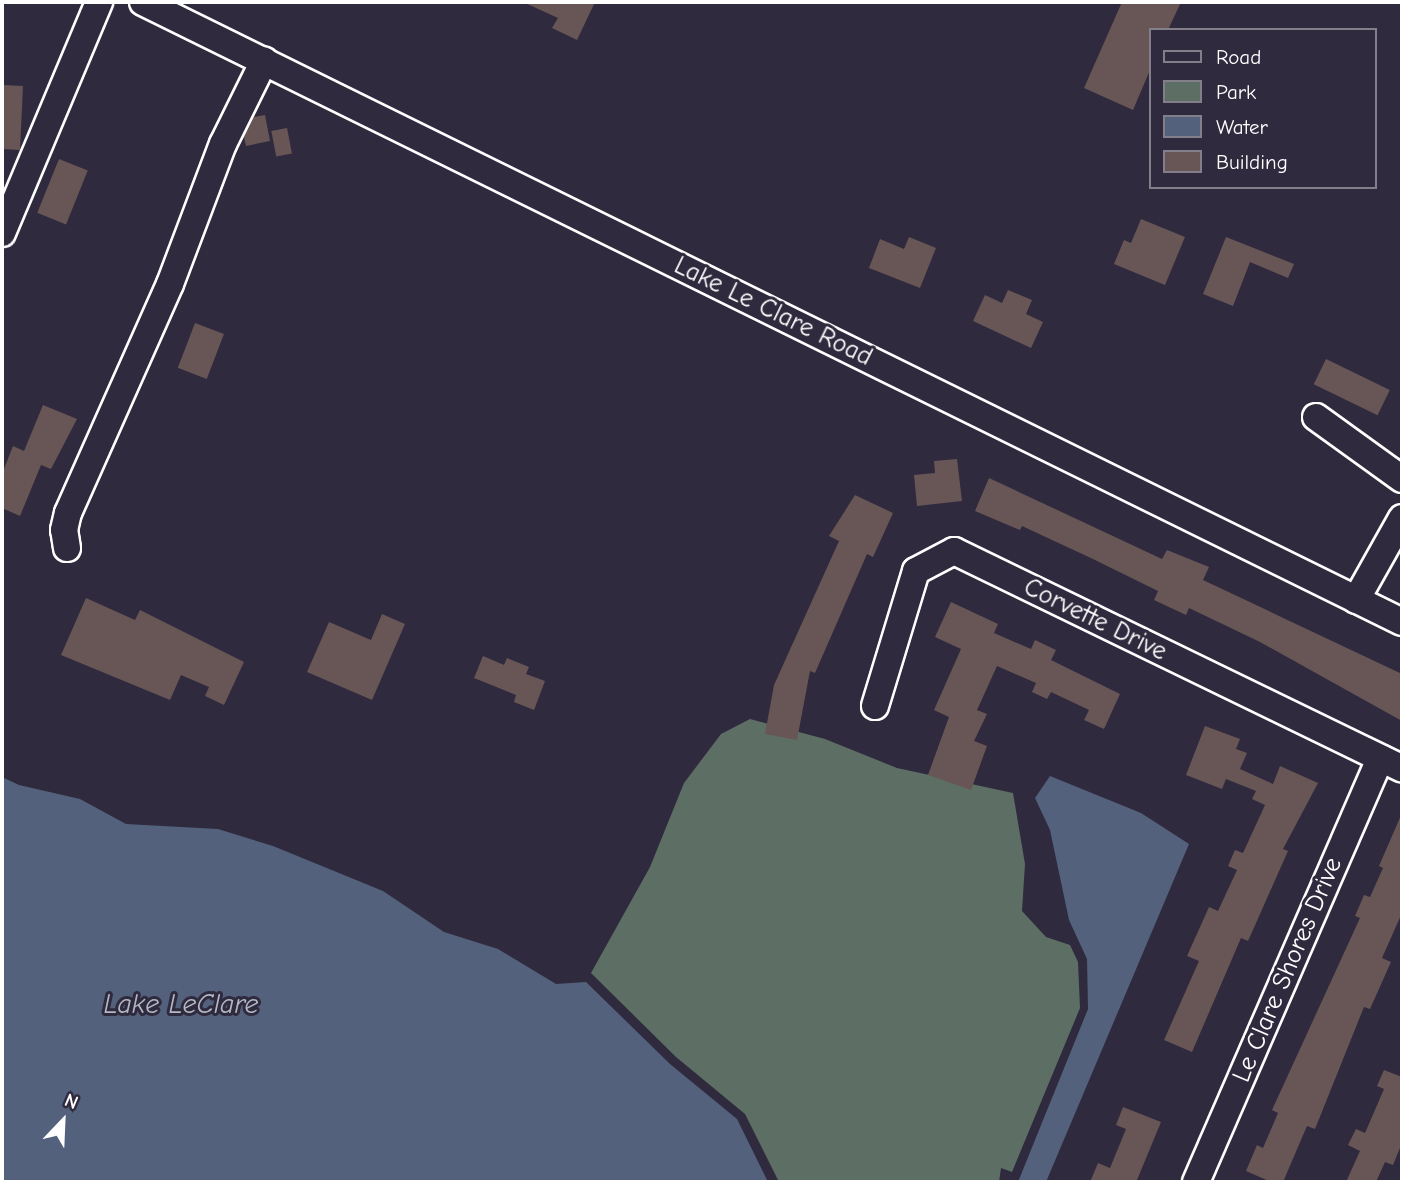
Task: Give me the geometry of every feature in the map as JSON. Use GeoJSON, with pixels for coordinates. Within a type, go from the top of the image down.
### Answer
{"type":"FeatureCollection","features":[{"type":"Feature","properties":{"kind":"street"},"geometry":{"type":"LineString","coordinates":[[2,233],[99,2]]}},
{"type":"Feature","properties":{"kind":"street","name":"Lake Le Clare Road"},"geometry":{"type":"LineString","coordinates":[[144,2],[1402,622]]}},
{"type":"Feature","properties":{"kind":"street"},"geometry":{"type":"LineString","coordinates":[[67,548],[64,530],[68,513],[170,284],[223,144],[264,61]]}},
{"type":"Feature","properties":{"kind":"street"},"geometry":{"type":"LineString","coordinates":[[1316,417],[1402,479]]}},
{"type":"Feature","properties":{"kind":"street"},"geometry":{"type":"LineString","coordinates":[[1356,600],[1402,518]]}},
{"type":"Feature","properties":{"kind":"street","name":"Corvette Drive"},"geometry":{"type":"LineString","coordinates":[[875,706],[916,571],[954,551],[1391,764]]}},
{"type":"Feature","properties":{"kind":"street","name":"Le Clare Shores Drive"},"geometry":{"type":"LineString","coordinates":[[1196,1182],[1391,764]]}},
{"type":"Feature","properties":{"kind":"green space"},"geometry":{"type":"Polygon","coordinates":[[[750,719],[825,739],[897,768],[1013,793],[1025,864],[1022,911],[1046,937],[1070,945],[1078,962],[1080,1008],[1012,1172],[1001,1168],[999,1182],[779,1182],[745,1114],[676,1057],[591,973],[650,867],[684,783],[721,734],[750,719]]]}},
{"type":"Feature","properties":{"kind":"water"},"geometry":{"type":"Polygon","coordinates":[[[1050,776],[1141,813],[1189,844],[1046,1182],[1018,1182],[1088,1009],[1087,959],[1069,920],[1050,830],[1035,798],[1050,776]]]}},
{"type":"Feature","properties":{"kind":"water","name":"Lake LeClare"},"geometry":{"type":"Polygon","coordinates":[[[2,777],[19,785],[80,799],[126,824],[218,829],[273,846],[383,891],[444,932],[498,949],[556,984],[586,982],[670,1064],[737,1119],[768,1182],[2,1182],[2,777]]]}},
{"type":"Feature","properties":{"kind":"building"},"geometry":{"type":"Polygon","coordinates":[[[523,2],[595,2],[577,40],[552,28],[558,18],[523,2]]]}},
{"type":"Feature","properties":{"kind":"building"},"geometry":{"type":"Polygon","coordinates":[[[1122,2],[1181,2],[1169,28],[1148,28],[1148,75],[1133,110],[1084,88],[1122,2]]]}},
{"type":"Feature","properties":{"kind":"building"},"geometry":{"type":"Polygon","coordinates":[[[2,85],[23,86],[20,150],[2,149],[2,85]]]}},
{"type":"Feature","properties":{"kind":"building"},"geometry":{"type":"Polygon","coordinates":[[[265,115],[270,141],[246,146],[244,137],[254,117],[265,115]]]}},
{"type":"Feature","properties":{"kind":"building"},"geometry":{"type":"Polygon","coordinates":[[[287,128],[292,154],[276,157],[271,131],[287,128]]]}},
{"type":"Feature","properties":{"kind":"building"},"geometry":{"type":"Polygon","coordinates":[[[59,159],[88,171],[66,224],[37,213],[59,159]]]}},
{"type":"Feature","properties":{"kind":"building"},"geometry":{"type":"Polygon","coordinates":[[[1141,219],[1185,237],[1165,285],[1114,264],[1124,240],[1131,243],[1141,219]]]}},
{"type":"Feature","properties":{"kind":"building"},"geometry":{"type":"Polygon","coordinates":[[[909,237],[936,248],[920,288],[869,268],[880,239],[904,249],[909,237]]]}},
{"type":"Feature","properties":{"kind":"building"},"geometry":{"type":"Polygon","coordinates":[[[1226,237],[1294,264],[1288,278],[1250,262],[1233,306],[1203,294],[1226,237]]]}},
{"type":"Feature","properties":{"kind":"building"},"geometry":{"type":"Polygon","coordinates":[[[1008,290],[1032,300],[1026,314],[1043,322],[1031,348],[973,321],[985,295],[1002,303],[1008,290]]]}},
{"type":"Feature","properties":{"kind":"building"},"geometry":{"type":"Polygon","coordinates":[[[195,323],[224,334],[207,379],[178,368],[195,323]]]}},
{"type":"Feature","properties":{"kind":"building"},"geometry":{"type":"Polygon","coordinates":[[[1326,359],[1390,390],[1378,415],[1314,384],[1326,359]]]}},
{"type":"Feature","properties":{"kind":"building"},"geometry":{"type":"Polygon","coordinates":[[[43,405],[77,419],[51,469],[41,465],[20,516],[2,508],[2,474],[13,446],[24,451],[43,405]]]}},
{"type":"Feature","properties":{"kind":"building"},"geometry":{"type":"Polygon","coordinates":[[[957,459],[962,501],[917,506],[914,475],[935,473],[934,461],[957,459]]]}},
{"type":"Feature","properties":{"kind":"building"},"geometry":{"type":"Polygon","coordinates":[[[989,478],[1162,559],[1167,550],[1209,567],[1203,580],[1402,674],[1402,721],[1260,642],[1189,608],[1186,615],[1154,600],[1158,591],[1093,559],[1022,526],[1020,530],[975,511],[989,478]]]}},
{"type":"Feature","properties":{"kind":"building"},"geometry":{"type":"Polygon","coordinates":[[[855,495],[893,513],[873,557],[867,554],[815,673],[810,671],[797,740],[765,734],[774,685],[839,541],[829,536],[855,495]]]}},
{"type":"Feature","properties":{"kind":"building"},"geometry":{"type":"Polygon","coordinates":[[[86,598],[135,620],[140,610],[244,662],[224,705],[205,696],[209,687],[181,675],[170,700],[61,655],[86,598]]]}},
{"type":"Feature","properties":{"kind":"building"},"geometry":{"type":"Polygon","coordinates":[[[951,602],[998,624],[994,633],[1031,649],[1035,640],[1056,650],[1051,660],[1120,694],[1104,729],[1084,720],[1089,710],[1051,692],[1047,699],[1032,692],[1036,683],[997,666],[977,710],[987,714],[974,741],[987,746],[971,790],[928,775],[949,717],[934,710],[961,649],[935,637],[951,602]]]}},
{"type":"Feature","properties":{"kind":"building"},"geometry":{"type":"Polygon","coordinates":[[[382,614],[405,624],[372,700],[307,672],[329,622],[371,640],[382,614]]]}},
{"type":"Feature","properties":{"kind":"building"},"geometry":{"type":"Polygon","coordinates":[[[483,656],[504,665],[507,658],[529,667],[526,674],[545,681],[534,710],[514,702],[516,695],[474,678],[483,656]]]}},
{"type":"Feature","properties":{"kind":"building"},"geometry":{"type":"Polygon","coordinates":[[[1205,726],[1240,739],[1236,749],[1247,753],[1240,769],[1273,784],[1280,766],[1318,783],[1283,849],[1288,851],[1248,941],[1241,938],[1192,1052],[1164,1040],[1199,961],[1187,956],[1209,907],[1218,911],[1237,870],[1228,866],[1235,850],[1243,853],[1265,805],[1252,799],[1256,791],[1226,779],[1222,789],[1186,775],[1205,726]]]}},
{"type":"Feature","properties":{"kind":"building"},"geometry":{"type":"Polygon","coordinates":[[[1402,813],[1402,913],[1382,958],[1391,962],[1370,1009],[1364,1007],[1315,1129],[1307,1126],[1283,1182],[1271,1182],[1246,1171],[1257,1145],[1263,1148],[1278,1113],[1272,1110],[1360,918],[1355,916],[1364,895],[1370,897],[1383,868],[1379,866],[1402,813]]]}},
{"type":"Feature","properties":{"kind":"building"},"geometry":{"type":"Polygon","coordinates":[[[1384,1070],[1402,1077],[1402,1143],[1393,1165],[1385,1162],[1376,1182],[1346,1182],[1360,1151],[1348,1145],[1356,1129],[1365,1133],[1384,1089],[1377,1086],[1384,1070]]]}},
{"type":"Feature","properties":{"kind":"building"},"geometry":{"type":"Polygon","coordinates":[[[1123,1107],[1161,1122],[1137,1180],[1142,1182],[1090,1182],[1098,1163],[1110,1168],[1126,1129],[1116,1125],[1123,1107]]]}}]}
